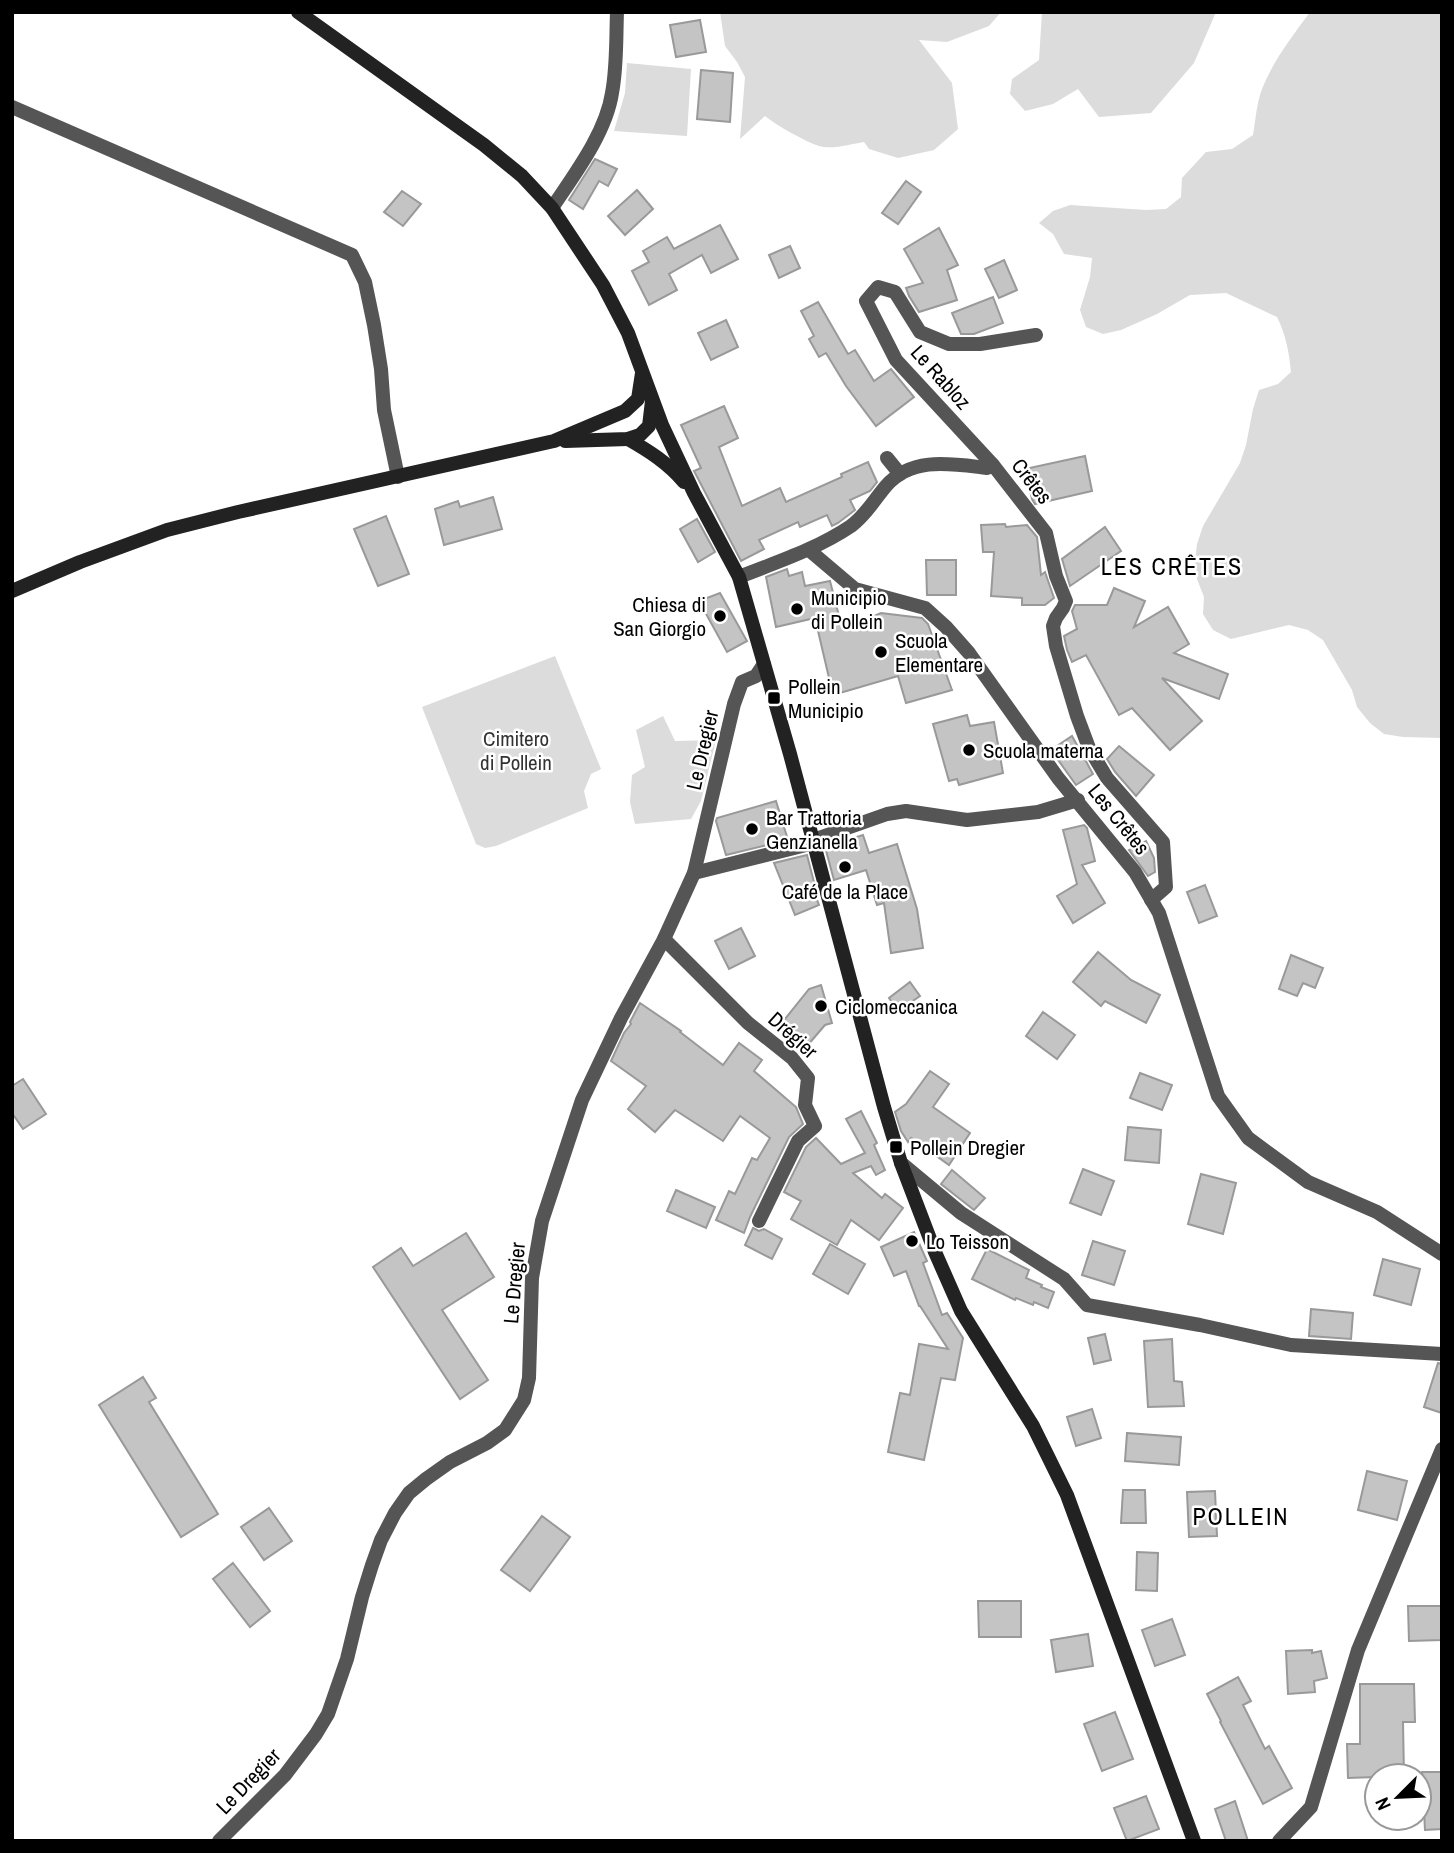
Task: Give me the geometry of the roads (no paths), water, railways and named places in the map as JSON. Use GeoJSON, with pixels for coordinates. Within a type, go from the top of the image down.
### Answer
{"type":"FeatureCollection","features":[{"type":"Feature","properties":{"kind":"main road"},"geometry":{"type":"LineString","coordinates":[[298,12],[523,176],[552,208],[603,285],[628,333],[653,398],[656,421],[739,577],[901,1163],[961,1311],[1033,1426],[1067,1495],[1194,1841]]}},
{"type":"Feature","properties":{"kind":"main road"},"geometry":{"type":"LineString","coordinates":[[554,442],[625,411],[638,399],[643,370]]}},
{"type":"Feature","properties":{"kind":"main road"},"geometry":{"type":"LineString","coordinates":[[625,411],[656,421]]}},
{"type":"Feature","properties":{"kind":"main road"},"geometry":{"type":"LineString","coordinates":[[12,591],[167,530],[554,442],[628,439],[640,435],[656,421]]}},
{"type":"Feature","properties":{"kind":"main road"},"geometry":{"type":"LineString","coordinates":[[628,439],[650,451],[674,470],[694,493]]}},
{"type":"Feature","properties":{"kind":"street"},"geometry":{"type":"LineString","coordinates":[[552,208],[583,161],[606,115],[612,93],[617,12]]}},
{"type":"Feature","properties":{"kind":"street"},"geometry":{"type":"LineString","coordinates":[[12,107],[352,255],[365,282],[374,325],[384,410],[398,477]]}},
{"type":"Feature","properties":{"kind":"street","name":"Le Rabloz"},"geometry":{"type":"LineString","coordinates":[[993,465],[896,359],[866,300],[878,288],[895,292],[920,332],[949,344],[979,344],[1036,335]]}},
{"type":"Feature","properties":{"kind":"street"},"geometry":{"type":"LineString","coordinates":[[739,577],[809,550],[866,513],[887,484],[900,474],[887,458]]}},
{"type":"Feature","properties":{"kind":"street","name":"Crêtes"},"geometry":{"type":"LineString","coordinates":[[900,474],[915,467],[936,463],[987,468],[993,465],[1046,533]]}},
{"type":"Feature","properties":{"kind":"street","name":"Les Crêtes"},"geometry":{"type":"LineString","coordinates":[[1046,533],[1056,576],[1066,601],[1053,626],[1056,646],[1089,748],[1107,778],[1163,842],[1166,887],[1151,900]]}},
{"type":"Feature","properties":{"kind":"street","name":"Les Crêtes"},"geometry":{"type":"LineString","coordinates":[[809,550],[855,589],[925,608],[946,627],[969,653],[1058,778],[1135,872],[1159,913],[1218,1096],[1248,1138],[1308,1182],[1377,1212],[1442,1254]]}},
{"type":"Feature","properties":{"kind":"street","name":"Le Dregier"},"geometry":{"type":"LineString","coordinates":[[219,1841],[285,1775],[328,1714],[347,1659],[372,1565],[395,1513],[410,1493],[426,1479],[505,1430],[524,1400],[528,1378],[532,1278],[542,1221],[582,1100],[621,1018],[664,939],[694,873],[734,704],[742,682],[756,676],[765,664]]}},
{"type":"Feature","properties":{"kind":"street"},"geometry":{"type":"LineString","coordinates":[[694,873],[814,841],[897,812],[967,820],[1038,812],[1078,800]]}},
{"type":"Feature","properties":{"kind":"street","name":"Drégier"},"geometry":{"type":"LineString","coordinates":[[664,939],[748,1023],[792,1058],[808,1078],[805,1105],[815,1126],[798,1141],[759,1221]]}},
{"type":"Feature","properties":{"kind":"street"},"geometry":{"type":"LineString","coordinates":[[901,1163],[961,1213],[1064,1279],[1087,1305],[1292,1345],[1442,1354]]}},
{"type":"Feature","properties":{"kind":"street"},"geometry":{"type":"LineString","coordinates":[[1279,1841],[1311,1807],[1358,1650],[1442,1449]]}},
{"type":"Feature","properties":{"kind":"place","name":"Municipio di Pollein"},"geometry":{"type":"Point","coordinates":[797,609]}},
{"type":"Feature","properties":{"kind":"place","name":"Chiesa di San Giorgio"},"geometry":{"type":"Point","coordinates":[720,616]}},
{"type":"Feature","properties":{"kind":"place","name":"Scuola Elementare"},"geometry":{"type":"Point","coordinates":[881,652]}},
{"type":"Feature","properties":{"kind":"place","name":"Pollein Municipio"},"geometry":{"type":"Point","coordinates":[774,698]}},
{"type":"Feature","properties":{"kind":"place","name":"Scuola materna"},"geometry":{"type":"Point","coordinates":[969,750]}},
{"type":"Feature","properties":{"kind":"place","name":"Bar Trattoria Genzianella"},"geometry":{"type":"Point","coordinates":[752,829]}},
{"type":"Feature","properties":{"kind":"place","name":"Café de la Place"},"geometry":{"type":"Point","coordinates":[845,867]}},
{"type":"Feature","properties":{"kind":"place","name":"Ciclomeccanica"},"geometry":{"type":"Point","coordinates":[821,1006]}},
{"type":"Feature","properties":{"kind":"place","name":"Pollein Dregier"},"geometry":{"type":"Point","coordinates":[896,1147]}},
{"type":"Feature","properties":{"kind":"place","name":"Lo Teisson"},"geometry":{"type":"Point","coordinates":[912,1241]}},
{"type":"Feature","properties":{"kind":"district","name":"LES CRÊTES"},"geometry":{"type":"Point","coordinates":[1172,566]}},
{"type":"Feature","properties":{"kind":"district","name":"POLLEIN"},"geometry":{"type":"Point","coordinates":[1241,1516]}},
{"type":"Feature","properties":{"kind":"park label","name":"Cimitero di Pollein"},"geometry":{"type":"Point","coordinates":[516,750]}}]}
